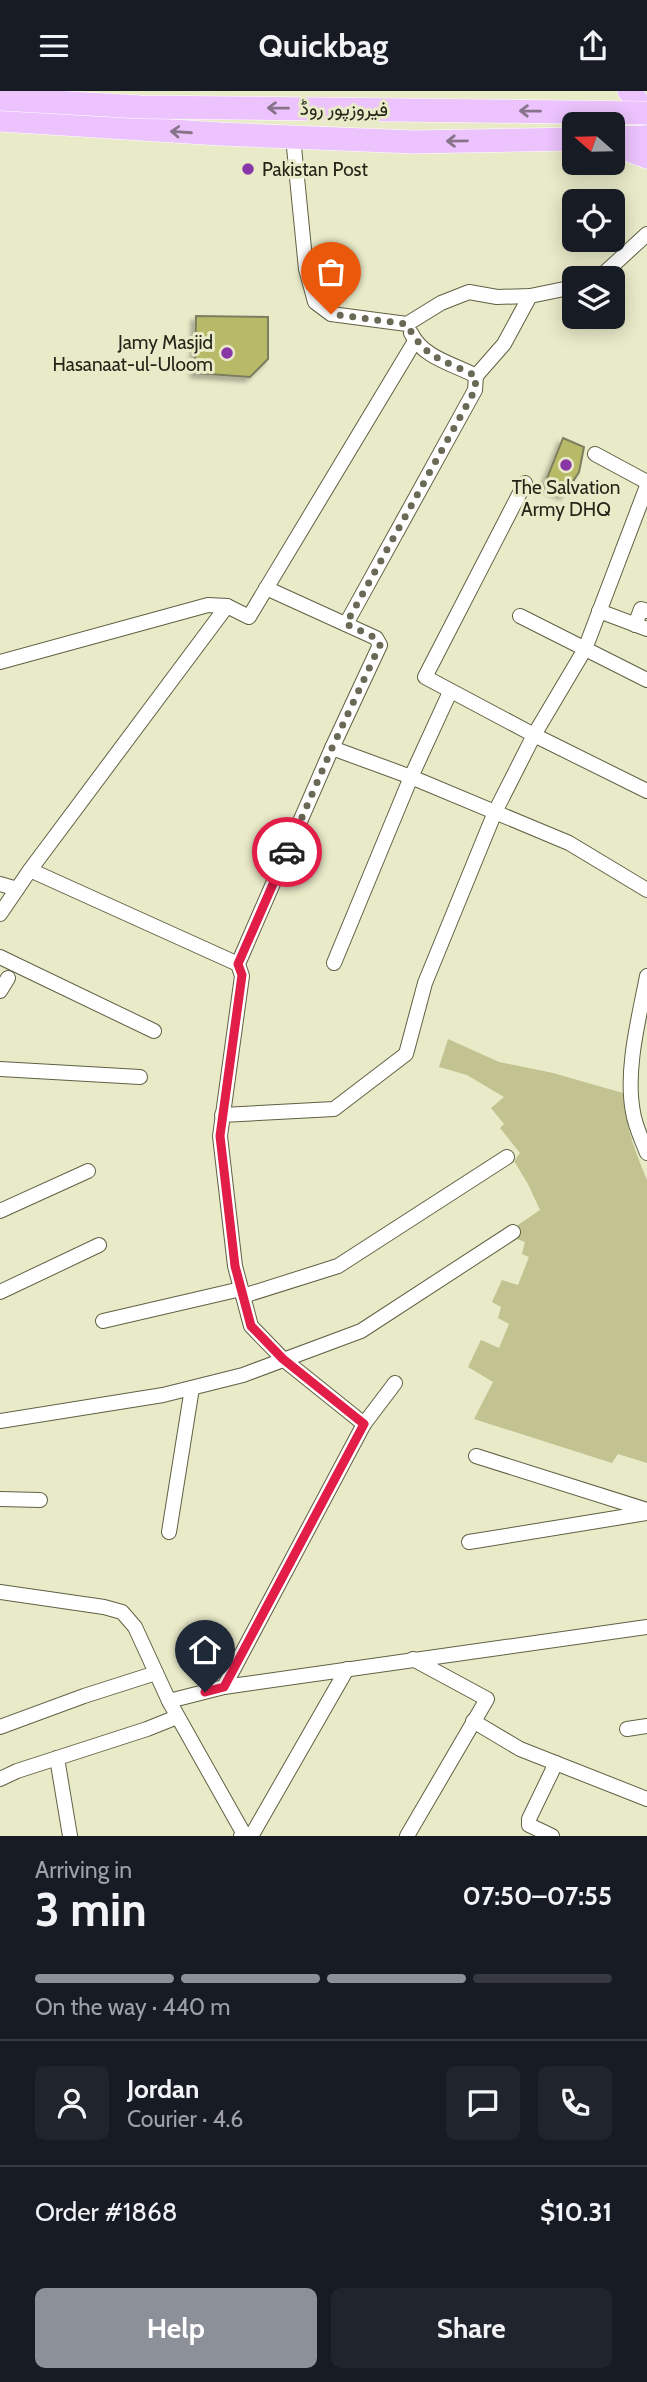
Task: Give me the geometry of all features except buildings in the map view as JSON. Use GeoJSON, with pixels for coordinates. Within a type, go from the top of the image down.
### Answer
{"type":"FeatureCollection","features":[{"type":"Feature","properties":{"kind":"main road"},"geometry":{"type":"LineString","coordinates":[[629,91],[647,114]]}},
{"type":"Feature","properties":{"kind":"main road","name":"فیروزپور روڈ"},"geometry":{"type":"LineString","coordinates":[[0,99],[141,107],[647,114]]}},
{"type":"Feature","properties":{"kind":"main road"},"geometry":{"type":"LineString","coordinates":[[0,120],[413,142],[562,139]]}},
{"type":"Feature","properties":{"kind":"main road"},"geometry":{"type":"LineString","coordinates":[[625,138],[647,137]]}},
{"type":"Feature","properties":{"kind":"main road"},"geometry":{"type":"LineString","coordinates":[[625,149],[647,157]]}},
{"type":"Feature","properties":{"kind":"street"},"geometry":{"type":"LineString","coordinates":[[293,137],[306,269],[315,302],[331,314],[407,324],[441,303],[469,292],[497,297],[530,296],[562,289]]}},
{"type":"Feature","properties":{"kind":"street"},"geometry":{"type":"LineString","coordinates":[[612,266],[647,235]]}},
{"type":"Feature","properties":{"kind":"street"},"geometry":{"type":"LineString","coordinates":[[346,624],[475,390],[476,376],[504,344],[530,296]]}},
{"type":"Feature","properties":{"kind":"street"},"geometry":{"type":"LineString","coordinates":[[407,324],[415,341],[431,355],[476,376]]}},
{"type":"Feature","properties":{"kind":"street"},"geometry":{"type":"LineString","coordinates":[[0,662],[208,605],[227,606],[248,617],[415,341]]}},
{"type":"Feature","properties":{"kind":"street"},"geometry":{"type":"LineString","coordinates":[[222,1115],[334,1109],[406,1054],[425,983],[495,812],[534,735],[585,649],[647,484],[595,454]]}},
{"type":"Feature","properties":{"kind":"street"},"geometry":{"type":"LineString","coordinates":[[525,483],[425,677],[647,791]]}},
{"type":"Feature","properties":{"kind":"street"},"geometry":{"type":"LineString","coordinates":[[266,588],[376,638],[380,645],[238,964],[242,975],[220,1136],[235,1266],[251,1326],[283,1359],[364,1424]]}},
{"type":"Feature","properties":{"kind":"street"},"geometry":{"type":"LineString","coordinates":[[0,914],[227,606]]}},
{"type":"Feature","properties":{"kind":"street"},"geometry":{"type":"LineString","coordinates":[[599,611],[641,627],[641,609],[647,611]]}},
{"type":"Feature","properties":{"kind":"street"},"geometry":{"type":"LineString","coordinates":[[520,616],[647,679]]}},
{"type":"Feature","properties":{"kind":"street"},"geometry":{"type":"LineString","coordinates":[[334,963],[411,777],[450,692]]}},
{"type":"Feature","properties":{"kind":"street"},"geometry":{"type":"LineString","coordinates":[[332,748],[411,777],[569,843],[647,890]]}},
{"type":"Feature","properties":{"kind":"street"},"geometry":{"type":"LineString","coordinates":[[30,870],[238,964]]}},
{"type":"Feature","properties":{"kind":"street"},"geometry":{"type":"LineString","coordinates":[[0,884],[17,889]]}},
{"type":"Feature","properties":{"kind":"street"},"geometry":{"type":"LineString","coordinates":[[0,957],[154,1031]]}},
{"type":"Feature","properties":{"kind":"street"},"geometry":{"type":"LineString","coordinates":[[647,977],[631,1094],[633,1114],[647,1153]]}},
{"type":"Feature","properties":{"kind":"street"},"geometry":{"type":"LineString","coordinates":[[0,991],[8,978]]}},
{"type":"Feature","properties":{"kind":"street"},"geometry":{"type":"LineString","coordinates":[[0,1069],[140,1077]]}},
{"type":"Feature","properties":{"kind":"street"},"geometry":{"type":"LineString","coordinates":[[103,1321],[242,1293],[338,1266],[507,1157]]}},
{"type":"Feature","properties":{"kind":"street"},"geometry":{"type":"LineString","coordinates":[[0,1211],[88,1171]]}},
{"type":"Feature","properties":{"kind":"street"},"geometry":{"type":"LineString","coordinates":[[0,1421],[163,1395],[243,1375],[361,1331],[513,1232]]}},
{"type":"Feature","properties":{"kind":"street"},"geometry":{"type":"LineString","coordinates":[[0,1292],[99,1245]]}},
{"type":"Feature","properties":{"kind":"street"},"geometry":{"type":"LineString","coordinates":[[224,1687],[364,1424],[395,1383]]}},
{"type":"Feature","properties":{"kind":"street"},"geometry":{"type":"LineString","coordinates":[[169,1532],[192,1388]]}},
{"type":"Feature","properties":{"kind":"street"},"geometry":{"type":"LineString","coordinates":[[476,1456],[647,1511]]}},
{"type":"Feature","properties":{"kind":"street"},"geometry":{"type":"LineString","coordinates":[[0,1499],[40,1500]]}},
{"type":"Feature","properties":{"kind":"street"},"geometry":{"type":"LineString","coordinates":[[469,1542],[647,1511]]}},
{"type":"Feature","properties":{"kind":"street"},"geometry":{"type":"LineString","coordinates":[[0,1593],[104,1607],[122,1612],[135,1627],[177,1717],[243,1836],[253,1833],[346,1669]]}},
{"type":"Feature","properties":{"kind":"street"},"geometry":{"type":"LineString","coordinates":[[169,1701],[224,1687],[647,1627]]}},
{"type":"Feature","properties":{"kind":"street"},"geometry":{"type":"LineString","coordinates":[[407,1836],[487,1699],[414,1660]]}},
{"type":"Feature","properties":{"kind":"street"},"geometry":{"type":"LineString","coordinates":[[0,1727],[156,1673]]}},
{"type":"Feature","properties":{"kind":"street"},"geometry":{"type":"LineString","coordinates":[[0,1779],[177,1717]]}},
{"type":"Feature","properties":{"kind":"street"},"geometry":{"type":"LineString","coordinates":[[473,1721],[520,1749],[647,1799]]}},
{"type":"Feature","properties":{"kind":"street"},"geometry":{"type":"LineString","coordinates":[[627,1729],[647,1726]]}},
{"type":"Feature","properties":{"kind":"street"},"geometry":{"type":"LineString","coordinates":[[57,1758],[70,1836]]}},
{"type":"Feature","properties":{"kind":"street"},"geometry":{"type":"LineString","coordinates":[[552,1836],[529,1825],[529,1819],[556,1763]]}},
{"type":"Feature","properties":{"kind":"green space"},"geometry":{"type":"Polygon","coordinates":[[[448,1039],[499,1062],[553,1073],[623,1093],[631,1138],[647,1180],[647,1463],[618,1454],[612,1463],[474,1419],[493,1382],[468,1367],[481,1340],[499,1348],[509,1324],[498,1318],[501,1307],[492,1302],[502,1280],[518,1285],[529,1257],[522,1254],[525,1242],[517,1239],[518,1225],[540,1210],[514,1161],[520,1153],[500,1128],[504,1124],[491,1108],[504,1097],[467,1075],[439,1067],[448,1039]]]}},
{"type":"Feature","properties":{"kind":"way so far"},"geometry":{"type":"LineString","coordinates":[[287,852],[380,645],[376,638],[346,624],[475,390],[476,376],[431,355],[415,341],[407,324],[331,314]]}},
{"type":"Feature","properties":{"kind":"place","name":"Pakistan Post"},"geometry":{"type":"Point","coordinates":[248,169]}},
{"type":"Feature","properties":{"kind":"place","name":"Jamy Masjid Hasanaat-ul-Uloom"},"geometry":{"type":"Point","coordinates":[227,353]}},
{"type":"Feature","properties":{"kind":"place","name":"The Salvation Army DHQ"},"geometry":{"type":"Point","coordinates":[566,465]}},
{"type":"Feature","properties":{"kind":"route"},"geometry":{"type":"LineString","coordinates":[[205,1692],[224,1687],[364,1424],[283,1359],[251,1326],[235,1266],[220,1136],[242,975],[238,964],[287,852]]}}]}
